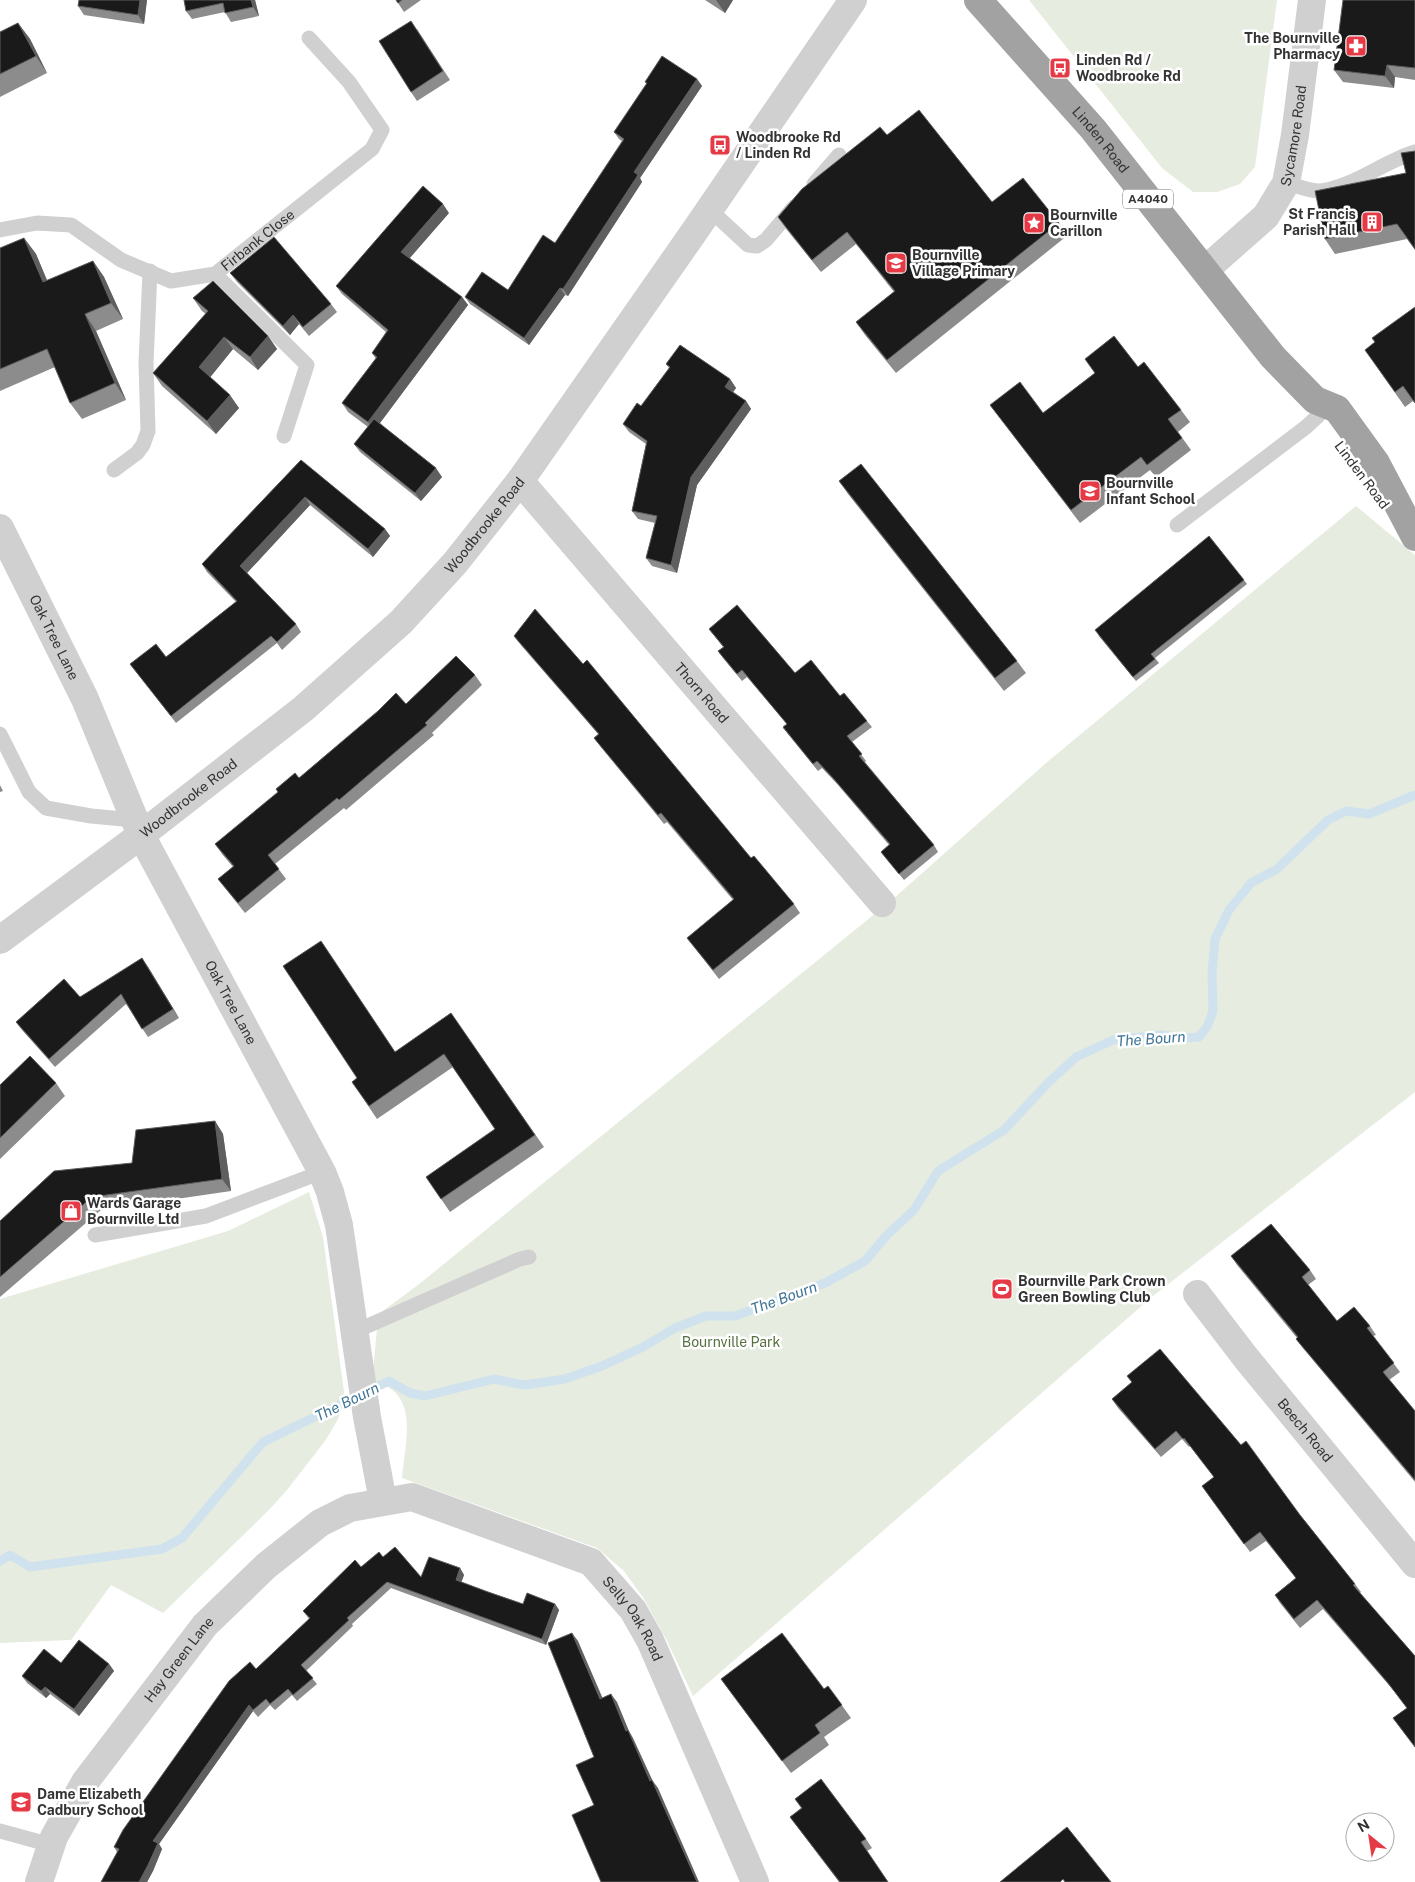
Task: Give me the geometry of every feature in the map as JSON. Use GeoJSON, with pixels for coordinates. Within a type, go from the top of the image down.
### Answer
{"type":"FeatureCollection","features":[{"type":"Feature","properties":{"kind":"highway","name":"Linden Road"},"geometry":{"type":"LineString","coordinates":[[978,0],[1093,129],[1273,357],[1316,408],[1415,546]]}},
{"type":"Feature","properties":{"kind":"highway","name":"Linden Road"},"geometry":{"type":"LineString","coordinates":[[1316,408],[1337,409],[1376,463],[1415,537]]}},
{"type":"Feature","properties":{"kind":"street","name":"Woodbrooke Road"},"geometry":{"type":"LineString","coordinates":[[0,940],[137,828],[304,709],[401,622],[455,563],[520,481],[853,0]]}},
{"type":"Feature","properties":{"kind":"street","name":"Sycamore Road"},"geometry":{"type":"LineString","coordinates":[[1205,270],[1266,216],[1286,183],[1295,135],[1312,0]]}},
{"type":"Feature","properties":{"kind":"street","name":"Thorn Road"},"geometry":{"type":"LineString","coordinates":[[520,481],[882,903]]}},
{"type":"Feature","properties":{"kind":"street","name":"Oak Tree Lane"},"geometry":{"type":"LineString","coordinates":[[0,528],[85,699],[137,828],[322,1172],[330,1192],[339,1225],[383,1501]]}},
{"type":"Feature","properties":{"kind":"street","name":"Beech Road"},"geometry":{"type":"LineString","coordinates":[[1196,1294],[1415,1564]]}},
{"type":"Feature","properties":{"kind":"street","name":"Selly Oak Road"},"geometry":{"type":"LineString","coordinates":[[383,1501],[412,1497],[422,1499],[591,1562],[632,1610],[650,1640],[755,1882]]}},
{"type":"Feature","properties":{"kind":"street","name":"Hay Green Lane"},"geometry":{"type":"LineString","coordinates":[[39,1882],[54,1837],[85,1782],[205,1625],[266,1566],[320,1523],[350,1508],[383,1501]]}},
{"type":"Feature","properties":{"kind":"lane","name":"Firbank Close"},"geometry":{"type":"LineString","coordinates":[[0,230],[37,224],[71,225],[121,260],[171,281],[215,274],[372,149],[382,130],[348,82],[309,38]]}},
{"type":"Feature","properties":{"kind":"lane"},"geometry":{"type":"LineString","coordinates":[[1286,183],[1319,191],[1351,182],[1415,152]]}},
{"type":"Feature","properties":{"kind":"lane"},"geometry":{"type":"LineString","coordinates":[[709,209],[748,245],[757,246],[766,240],[839,155]]}},
{"type":"Feature","properties":{"kind":"lane"},"geometry":{"type":"LineString","coordinates":[[114,470],[138,453],[148,431],[146,363],[150,271]]}},
{"type":"Feature","properties":{"kind":"lane"},"geometry":{"type":"LineString","coordinates":[[215,274],[307,365],[284,436]]}},
{"type":"Feature","properties":{"kind":"lane"},"geometry":{"type":"LineString","coordinates":[[1177,525],[1306,427],[1316,408]]}},
{"type":"Feature","properties":{"kind":"lane"},"geometry":{"type":"LineString","coordinates":[[0,734],[29,792],[46,808],[91,816],[137,828]]}},
{"type":"Feature","properties":{"kind":"lane"},"geometry":{"type":"LineString","coordinates":[[95,1235],[206,1216],[322,1172]]}},
{"type":"Feature","properties":{"kind":"lane"},"geometry":{"type":"LineString","coordinates":[[356,1331],[520,1259],[529,1257]]}},
{"type":"Feature","properties":{"kind":"lane"},"geometry":{"type":"LineString","coordinates":[[0,1831],[51,1845]]}},
{"type":"Feature","properties":{"kind":"green space"},"geometry":{"type":"Polygon","coordinates":[[[1029,0],[1277,0],[1255,167],[1240,184],[1217,192],[1193,192],[1162,168],[1029,0]]]}},
{"type":"Feature","properties":{"kind":"green space","name":"Bournville Park"},"geometry":{"type":"Polygon","coordinates":[[[1356,506],[1415,555],[1415,1092],[1153,1296],[693,1696],[667,1641],[644,1599],[624,1571],[597,1548],[402,1478],[407,1434],[404,1406],[398,1395],[387,1387],[372,1382],[377,1329],[376,1316],[418,1285],[893,899],[1046,763],[1356,506]]]}},
{"type":"Feature","properties":{"kind":"green space"},"geometry":{"type":"Polygon","coordinates":[[[309,1192],[323,1237],[344,1392],[343,1406],[337,1421],[325,1441],[268,1511],[163,1613],[111,1585],[71,1640],[0,1643],[0,1299],[228,1231],[309,1192]]]}},
{"type":"Feature","properties":{"kind":"building"},"geometry":{"type":"Polygon","coordinates":[[[79,0],[140,0],[138,15],[78,6],[79,0]]]}},
{"type":"Feature","properties":{"kind":"building"},"geometry":{"type":"Polygon","coordinates":[[[184,0],[251,0],[253,7],[225,13],[223,3],[186,11],[184,0]]]}},
{"type":"Feature","properties":{"kind":"building"},"geometry":{"type":"Polygon","coordinates":[[[1343,0],[1415,0],[1415,68],[1387,65],[1385,76],[1334,70],[1343,0]]]}},
{"type":"Feature","properties":{"kind":"building"},"geometry":{"type":"Polygon","coordinates":[[[411,21],[443,71],[411,92],[379,41],[411,21]]]}},
{"type":"Feature","properties":{"kind":"building"},"geometry":{"type":"Polygon","coordinates":[[[18,23],[36,56],[0,74],[0,32],[18,23]]]}},
{"type":"Feature","properties":{"kind":"building"},"geometry":{"type":"Polygon","coordinates":[[[662,56],[697,79],[634,172],[638,175],[563,289],[560,288],[524,338],[465,297],[482,272],[508,290],[543,235],[555,243],[624,139],[614,132],[647,83],[645,82],[662,56]]]}},
{"type":"Feature","properties":{"kind":"building"},"geometry":{"type":"Polygon","coordinates":[[[919,110],[992,202],[1023,178],[1059,223],[887,360],[856,322],[895,291],[847,232],[812,260],[778,217],[802,189],[880,127],[887,135],[919,110]]]}},
{"type":"Feature","properties":{"kind":"building"},"geometry":{"type":"Polygon","coordinates":[[[1415,151],[1415,249],[1397,224],[1325,239],[1315,191],[1406,173],[1401,153],[1415,151]]]}},
{"type":"Feature","properties":{"kind":"building"},"geometry":{"type":"Polygon","coordinates":[[[423,186],[443,204],[401,252],[462,297],[368,422],[342,403],[377,357],[372,353],[388,330],[336,286],[423,186]]]}},
{"type":"Feature","properties":{"kind":"building"},"geometry":{"type":"Polygon","coordinates":[[[274,237],[331,304],[303,327],[293,315],[283,326],[230,273],[274,237]]]}},
{"type":"Feature","properties":{"kind":"building"},"geometry":{"type":"Polygon","coordinates":[[[24,238],[43,282],[93,261],[111,303],[85,314],[115,383],[70,403],[47,349],[0,369],[0,248],[24,238]]]}},
{"type":"Feature","properties":{"kind":"building"},"geometry":{"type":"Polygon","coordinates":[[[213,281],[268,336],[250,357],[224,337],[199,367],[230,395],[207,421],[153,373],[208,311],[193,298],[213,281]]]}},
{"type":"Feature","properties":{"kind":"building"},"geometry":{"type":"Polygon","coordinates":[[[1415,307],[1415,403],[1403,386],[1395,392],[1365,350],[1375,342],[1372,338],[1415,307]]]}},
{"type":"Feature","properties":{"kind":"building"},"geometry":{"type":"Polygon","coordinates":[[[1114,336],[1138,367],[1144,362],[1181,410],[1168,419],[1182,438],[1147,465],[1141,457],[1071,510],[990,405],[1020,382],[1043,413],[1095,373],[1085,359],[1114,336]]]}},
{"type":"Feature","properties":{"kind":"building"},"geometry":{"type":"Polygon","coordinates":[[[680,345],[730,379],[725,387],[746,401],[691,477],[671,565],[646,558],[657,516],[632,511],[647,441],[623,424],[637,403],[641,406],[670,367],[666,364],[680,345]]]}},
{"type":"Feature","properties":{"kind":"building"},"geometry":{"type":"Polygon","coordinates":[[[374,419],[436,468],[415,493],[354,444],[374,419]]]}},
{"type":"Feature","properties":{"kind":"building"},"geometry":{"type":"Polygon","coordinates":[[[301,460],[385,529],[368,549],[305,497],[240,566],[296,624],[277,642],[271,636],[171,716],[130,664],[156,644],[166,657],[237,601],[202,564],[301,460]]]}},
{"type":"Feature","properties":{"kind":"building"},"geometry":{"type":"Polygon","coordinates":[[[861,464],[1017,661],[995,678],[839,481],[861,464]]]}},
{"type":"Feature","properties":{"kind":"building"},"geometry":{"type":"Polygon","coordinates":[[[1209,536],[1244,580],[1151,654],[1155,659],[1133,677],[1095,630],[1209,536]]]}},
{"type":"Feature","properties":{"kind":"building"},"geometry":{"type":"Polygon","coordinates":[[[737,605],[795,673],[811,660],[840,696],[844,693],[867,721],[847,736],[862,754],[859,756],[934,845],[899,874],[881,852],[890,844],[817,761],[813,764],[783,727],[787,724],[742,670],[737,674],[718,651],[724,647],[709,629],[737,605]]]}},
{"type":"Feature","properties":{"kind":"building"},"geometry":{"type":"Polygon","coordinates":[[[535,609],[583,664],[587,660],[751,858],[754,856],[794,904],[713,970],[687,938],[734,899],[661,813],[658,815],[594,738],[599,734],[514,636],[535,609]]]}},
{"type":"Feature","properties":{"kind":"building"},"geometry":{"type":"Polygon","coordinates":[[[456,656],[475,675],[425,723],[427,725],[339,800],[337,798],[268,855],[279,869],[238,903],[218,879],[234,866],[215,844],[278,792],[276,789],[295,773],[299,778],[378,711],[396,693],[406,704],[456,656]]]}},
{"type":"Feature","properties":{"kind":"building"},"geometry":{"type":"Polygon","coordinates":[[[321,941],[395,1052],[451,1013],[535,1135],[441,1199],[426,1177],[495,1129],[444,1054],[369,1106],[352,1082],[357,1078],[283,966],[321,941]]]}},
{"type":"Feature","properties":{"kind":"building"},"geometry":{"type":"Polygon","coordinates":[[[142,958],[173,1009],[142,1029],[121,994],[49,1059],[16,1022],[64,979],[80,997],[142,958]]]}},
{"type":"Feature","properties":{"kind":"building"},"geometry":{"type":"Polygon","coordinates":[[[30,1056],[56,1083],[0,1138],[0,1085],[30,1056]]]}},
{"type":"Feature","properties":{"kind":"building"},"geometry":{"type":"Polygon","coordinates":[[[215,1121],[222,1179],[92,1197],[0,1277],[0,1221],[54,1171],[132,1163],[136,1130],[215,1121]]]}},
{"type":"Feature","properties":{"kind":"building"},"geometry":{"type":"Polygon","coordinates":[[[1271,1224],[1310,1270],[1302,1277],[1337,1321],[1354,1307],[1370,1326],[1367,1328],[1394,1363],[1383,1372],[1415,1411],[1415,1480],[1296,1339],[1298,1337],[1231,1256],[1271,1224]]]}},
{"type":"Feature","properties":{"kind":"building"},"geometry":{"type":"Polygon","coordinates":[[[1160,1349],[1241,1445],[1246,1441],[1300,1515],[1355,1584],[1353,1585],[1415,1656],[1415,1747],[1393,1718],[1407,1708],[1317,1600],[1294,1619],[1275,1595],[1296,1578],[1260,1532],[1244,1544],[1202,1486],[1214,1477],[1184,1438],[1176,1431],[1155,1449],[1112,1399],[1132,1382],[1127,1376],[1160,1349]]]}},
{"type":"Feature","properties":{"kind":"building"},"geometry":{"type":"Polygon","coordinates":[[[395,1547],[421,1577],[429,1557],[460,1568],[456,1580],[488,1592],[523,1604],[527,1593],[555,1604],[542,1639],[387,1582],[347,1618],[349,1620],[301,1665],[313,1678],[293,1695],[288,1689],[270,1704],[266,1699],[253,1710],[249,1705],[153,1841],[158,1843],[139,1882],[101,1882],[119,1849],[114,1847],[123,1830],[229,1681],[250,1662],[256,1669],[310,1618],[303,1611],[355,1560],[361,1567],[379,1552],[383,1557],[395,1547]]]}},
{"type":"Feature","properties":{"kind":"building"},"geometry":{"type":"Polygon","coordinates":[[[572,1633],[600,1699],[611,1694],[626,1731],[628,1730],[650,1781],[652,1780],[697,1882],[601,1882],[572,1815],[594,1805],[576,1765],[594,1757],[548,1643],[572,1633]]]}},
{"type":"Feature","properties":{"kind":"building"},"geometry":{"type":"Polygon","coordinates":[[[782,1633],[824,1689],[828,1686],[842,1705],[815,1725],[820,1733],[782,1761],[721,1679],[782,1633]]]}},
{"type":"Feature","properties":{"kind":"building"},"geometry":{"type":"Polygon","coordinates":[[[79,1640],[109,1664],[74,1709],[45,1687],[41,1691],[22,1676],[44,1649],[61,1663],[79,1640]]]}},
{"type":"Feature","properties":{"kind":"building"},"geometry":{"type":"Polygon","coordinates":[[[821,1779],[866,1839],[861,1842],[888,1882],[840,1882],[790,1817],[802,1808],[795,1799],[821,1779]]]}},
{"type":"Feature","properties":{"kind":"building"},"geometry":{"type":"Polygon","coordinates":[[[1067,1827],[1111,1882],[1065,1882],[1063,1879],[1060,1882],[1000,1882],[1067,1827]]]}},
{"type":"Feature","properties":{"kind":"waterway","name":"The Bourn"},"geometry":{"type":"LineString","coordinates":[[0,1561],[10,1555],[30,1567],[162,1549],[182,1538],[263,1442],[389,1381],[410,1393],[425,1396],[494,1379],[524,1385],[565,1379],[602,1366],[643,1347],[675,1328],[706,1316],[735,1316],[825,1283],[865,1261],[887,1235],[914,1210],[938,1171],[1004,1130],[1048,1083],[1076,1057],[1113,1040],[1161,1035],[1186,1038],[1199,1037],[1207,1027],[1213,1011],[1212,974],[1215,939],[1229,910],[1251,883],[1277,869],[1328,820],[1346,811],[1369,814],[1415,795]]}},
{"type":"Feature","properties":{"kind":"place","name":"The Bournville Pharmacy"},"geometry":{"type":"Point","coordinates":[1356,46]}},
{"type":"Feature","properties":{"kind":"place","name":"Linden Rd / Woodbrooke Rd"},"geometry":{"type":"Point","coordinates":[1060,68]}},
{"type":"Feature","properties":{"kind":"place","name":"Woodbrooke Rd / Linden Rd"},"geometry":{"type":"Point","coordinates":[720,145]}},
{"type":"Feature","properties":{"kind":"place","name":"St Francis Parish Hall"},"geometry":{"type":"Point","coordinates":[1372,222]}},
{"type":"Feature","properties":{"kind":"place","name":"Bournville Carillon"},"geometry":{"type":"Point","coordinates":[1034,223]}},
{"type":"Feature","properties":{"kind":"place","name":"Bournville Village Primary"},"geometry":{"type":"Point","coordinates":[896,263]}},
{"type":"Feature","properties":{"kind":"place","name":"Bournville Infant School"},"geometry":{"type":"Point","coordinates":[1090,491]}},
{"type":"Feature","properties":{"kind":"place","name":"Wards Garage Bournville Ltd"},"geometry":{"type":"Point","coordinates":[71,1211]}},
{"type":"Feature","properties":{"kind":"place","name":"Bournville Park Crown Green Bowling Club"},"geometry":{"type":"Point","coordinates":[1002,1289]}},
{"type":"Feature","properties":{"kind":"place","name":"Dame Elizabeth Cadbury School"},"geometry":{"type":"Point","coordinates":[21,1802]}}]}
